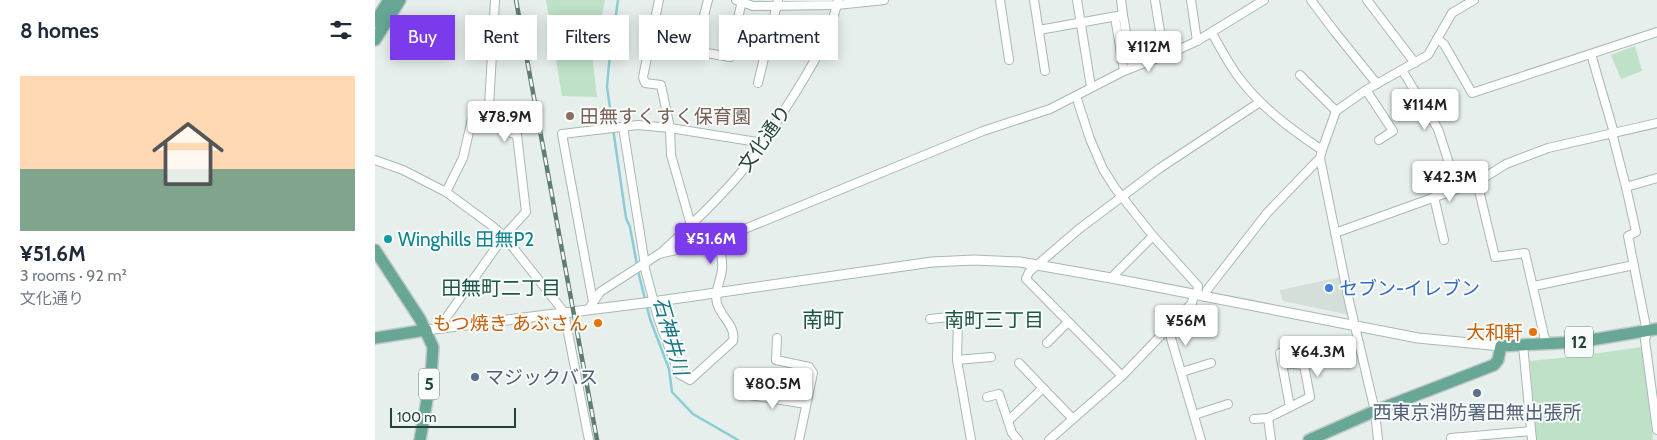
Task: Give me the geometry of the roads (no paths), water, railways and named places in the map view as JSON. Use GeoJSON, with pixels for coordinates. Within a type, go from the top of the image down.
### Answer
{"type":"FeatureCollection","features":[{"type":"Feature","properties":{"kind":"main road"},"geometry":{"type":"LineString","coordinates":[[375,22],[389,0]]}},
{"type":"Feature","properties":{"kind":"main road"},"geometry":{"type":"LineString","coordinates":[[375,40],[400,0]]}},
{"type":"Feature","properties":{"kind":"main road","name":"5"},"geometry":{"type":"LineString","coordinates":[[375,250],[426,330],[433,347],[433,358],[420,440]]}},
{"type":"Feature","properties":{"kind":"main road"},"geometry":{"type":"LineString","coordinates":[[375,338],[426,330]]}},
{"type":"Feature","properties":{"kind":"main road","name":"12"},"geometry":{"type":"LineString","coordinates":[[1501,346],[1579,342],[1652,331]]}},
{"type":"Feature","properties":{"kind":"main road"},"geometry":{"type":"LineString","coordinates":[[1309,440],[1494,365],[1498,360],[1501,346]]}},
{"type":"Feature","properties":{"kind":"street"},"geometry":{"type":"LineString","coordinates":[[488,124],[495,0]]}},
{"type":"Feature","properties":{"kind":"street"},"geometry":{"type":"LineString","coordinates":[[659,0],[643,77],[645,83],[661,85],[670,128],[671,155],[691,225]]}},
{"type":"Feature","properties":{"kind":"street"},"geometry":{"type":"LineString","coordinates":[[708,0],[695,51],[730,57],[740,1],[753,6],[777,3],[884,0]]}},
{"type":"Feature","properties":{"kind":"street"},"geometry":{"type":"LineString","coordinates":[[1000,0],[1009,60]]}},
{"type":"Feature","properties":{"kind":"street"},"geometry":{"type":"LineString","coordinates":[[1034,0],[1045,70]]}},
{"type":"Feature","properties":{"kind":"street"},"geometry":{"type":"LineString","coordinates":[[1077,0],[1091,87]]}},
{"type":"Feature","properties":{"kind":"street"},"geometry":{"type":"LineString","coordinates":[[1121,0],[1119,16],[1124,71]]}},
{"type":"Feature","properties":{"kind":"street"},"geometry":{"type":"LineString","coordinates":[[1155,0],[1164,56]]}},
{"type":"Feature","properties":{"kind":"street"},"geometry":{"type":"LineString","coordinates":[[1191,0],[1197,41]]}},
{"type":"Feature","properties":{"kind":"street"},"geometry":{"type":"LineString","coordinates":[[591,306],[600,292],[633,273],[659,254],[747,228],[943,147],[1049,109],[1132,67],[1164,56],[1213,33],[1264,0]]}},
{"type":"Feature","properties":{"kind":"street"},"geometry":{"type":"LineString","coordinates":[[1311,0],[1377,84]]}},
{"type":"Feature","properties":{"kind":"street"},"geometry":{"type":"LineString","coordinates":[[1367,0],[1415,63]]}},
{"type":"Feature","properties":{"kind":"street"},"geometry":{"type":"LineString","coordinates":[[1378,440],[1375,412],[1320,158],[1321,150],[1336,112],[1366,90],[1428,55],[1452,13],[1474,0]]}},
{"type":"Feature","properties":{"kind":"street","name":"文化通り"},"geometry":{"type":"LineString","coordinates":[[659,254],[691,225],[744,170],[764,143],[813,64],[835,18],[838,2]]}},
{"type":"Feature","properties":{"kind":"street"},"geometry":{"type":"LineString","coordinates":[[758,83],[777,3]]}},
{"type":"Feature","properties":{"kind":"street"},"geometry":{"type":"LineString","coordinates":[[1039,30],[1119,16]]}},
{"type":"Feature","properties":{"kind":"street"},"geometry":{"type":"LineString","coordinates":[[1119,16],[1132,67]]}},
{"type":"Feature","properties":{"kind":"street"},"geometry":{"type":"LineString","coordinates":[[1437,39],[1444,44],[1472,93],[1657,32]]}},
{"type":"Feature","properties":{"kind":"street"},"geometry":{"type":"LineString","coordinates":[[1213,33],[1241,80],[1260,102],[1291,129],[1321,150]]}},
{"type":"Feature","properties":{"kind":"street"},"geometry":{"type":"LineString","coordinates":[[1591,54],[1613,133],[1636,232],[1628,236],[1652,331],[1645,340],[1654,387],[1657,430]]}},
{"type":"Feature","properties":{"kind":"street"},"geometry":{"type":"LineString","coordinates":[[1403,70],[1437,130],[1457,188]]}},
{"type":"Feature","properties":{"kind":"street"},"geometry":{"type":"LineString","coordinates":[[1300,75],[1336,112]]}},
{"type":"Feature","properties":{"kind":"street"},"geometry":{"type":"LineString","coordinates":[[1366,90],[1393,131],[1379,140]]}},
{"type":"Feature","properties":{"kind":"street"},"geometry":{"type":"LineString","coordinates":[[1076,96],[1089,139],[1103,169],[1121,197],[1198,286],[1201,294]]}},
{"type":"Feature","properties":{"kind":"street"},"geometry":{"type":"LineString","coordinates":[[1122,376],[1026,278],[1029,272],[1159,168],[1260,102]]}},
{"type":"Feature","properties":{"kind":"street"},"geometry":{"type":"LineString","coordinates":[[439,328],[504,236],[526,212],[517,135],[472,120],[463,158],[446,192]]}},
{"type":"Feature","properties":{"kind":"street"},"geometry":{"type":"LineString","coordinates":[[1335,233],[1477,182],[1506,164],[1548,148],[1657,123]]}},
{"type":"Feature","properties":{"kind":"street"},"geometry":{"type":"LineString","coordinates":[[591,306],[561,134],[638,125],[670,128],[764,143]]}},
{"type":"Feature","properties":{"kind":"street"},"geometry":{"type":"LineString","coordinates":[[623,127],[643,265],[658,318],[679,374],[690,380],[733,341],[734,331],[719,309],[715,293],[723,267],[716,238]]}},
{"type":"Feature","properties":{"kind":"street"},"geometry":{"type":"LineString","coordinates":[[1049,440],[1122,376],[1169,328],[1201,294],[1267,213],[1320,158]]}},
{"type":"Feature","properties":{"kind":"street"},"geometry":{"type":"LineString","coordinates":[[375,160],[403,170],[446,192],[504,236],[564,312],[589,440]]}},
{"type":"Feature","properties":{"kind":"street"},"geometry":{"type":"LineString","coordinates":[[1626,187],[1657,178]]}},
{"type":"Feature","properties":{"kind":"street"},"geometry":{"type":"LineString","coordinates":[[1477,182],[1495,257],[1525,254],[1546,344]]}},
{"type":"Feature","properties":{"kind":"street"},"geometry":{"type":"LineString","coordinates":[[1434,197],[1444,240]]}},
{"type":"Feature","properties":{"kind":"street"},"geometry":{"type":"LineString","coordinates":[[1111,278],[1153,236]]}},
{"type":"Feature","properties":{"kind":"street"},"geometry":{"type":"LineString","coordinates":[[426,330],[564,312],[591,306],[653,302],[953,260],[1021,262],[1201,294],[1439,341],[1501,346]]}},
{"type":"Feature","properties":{"kind":"street"},"geometry":{"type":"LineString","coordinates":[[1533,284],[1634,265]]}},
{"type":"Feature","properties":{"kind":"street"},"geometry":{"type":"LineString","coordinates":[[930,319],[958,316],[957,360],[971,440]]}},
{"type":"Feature","properties":{"kind":"street"},"geometry":{"type":"LineString","coordinates":[[1047,342],[1068,322]]}},
{"type":"Feature","properties":{"kind":"street"},"geometry":{"type":"LineString","coordinates":[[1169,328],[1201,440]]}},
{"type":"Feature","properties":{"kind":"street"},"geometry":{"type":"LineString","coordinates":[[777,338],[776,360],[809,367],[813,373],[799,440]]}},
{"type":"Feature","properties":{"kind":"street"},"geometry":{"type":"LineString","coordinates":[[1523,345],[1532,440]]}},
{"type":"Feature","properties":{"kind":"street"},"geometry":{"type":"LineString","coordinates":[[1280,353],[1290,407]]}},
{"type":"Feature","properties":{"kind":"street"},"geometry":{"type":"LineString","coordinates":[[957,360],[991,357]]}},
{"type":"Feature","properties":{"kind":"street"},"geometry":{"type":"LineString","coordinates":[[1019,363],[1073,419]]}},
{"type":"Feature","properties":{"kind":"street"},"geometry":{"type":"LineString","coordinates":[[1182,372],[1211,363]]}},
{"type":"Feature","properties":{"kind":"street"},"geometry":{"type":"LineString","coordinates":[[1254,419],[1268,418],[1310,397],[1304,364],[1282,363]]}},
{"type":"Feature","properties":{"kind":"street"},"geometry":{"type":"LineString","coordinates":[[1008,421],[1043,388]]}},
{"type":"Feature","properties":{"kind":"street"},"geometry":{"type":"LineString","coordinates":[[743,394],[807,404]]}},
{"type":"Feature","properties":{"kind":"street"},"geometry":{"type":"LineString","coordinates":[[987,397],[999,394],[1012,433],[1018,440]]}},
{"type":"Feature","properties":{"kind":"street"},"geometry":{"type":"LineString","coordinates":[[1194,415],[1228,404]]}},
{"type":"Feature","properties":{"kind":"street"},"geometry":{"type":"LineString","coordinates":[[1268,418],[1271,440]]}},
{"type":"Feature","properties":{"kind":"street"},"geometry":{"type":"LineString","coordinates":[[1451,440],[1451,438],[1473,435],[1531,431]]}},
{"type":"Feature","properties":{"kind":"waterway","name":"石神井川"},"geometry":{"type":"LineString","coordinates":[[618,0],[607,87],[626,218],[630,227],[637,265]]}},
{"type":"Feature","properties":{"kind":"waterway","name":"石神井川"},"geometry":{"type":"LineString","coordinates":[[638,271],[650,319],[669,369],[672,392],[693,414],[738,440]]}},
{"type":"Feature","properties":{"kind":"railway"},"geometry":{"type":"LineString","coordinates":[[516,0],[597,440]]}},
{"type":"Feature","properties":{"kind":"place","name":"田無すくすく保育園"},"geometry":{"type":"Point","coordinates":[570,116]}},
{"type":"Feature","properties":{"kind":"place","name":"Winghills 田無P2"},"geometry":{"type":"Point","coordinates":[388,239]}},
{"type":"Feature","properties":{"kind":"place","name":"セブン-イレブン"},"geometry":{"type":"Point","coordinates":[1329,288]}},
{"type":"Feature","properties":{"kind":"place","name":"もつ焼き あぶさん"},"geometry":{"type":"Point","coordinates":[598,323]}},
{"type":"Feature","properties":{"kind":"place","name":"大和軒"},"geometry":{"type":"Point","coordinates":[1533,332]}},
{"type":"Feature","properties":{"kind":"place","name":"マジックバス"},"geometry":{"type":"Point","coordinates":[475,377]}},
{"type":"Feature","properties":{"kind":"place","name":"西東京消防署田無出張所"},"geometry":{"type":"Point","coordinates":[1477,393]}},
{"type":"Feature","properties":{"kind":"district","name":"田無町二丁目"},"geometry":{"type":"Point","coordinates":[501,288]}},
{"type":"Feature","properties":{"kind":"district","name":"南町"},"geometry":{"type":"Point","coordinates":[823,320]}},
{"type":"Feature","properties":{"kind":"district","name":"南町三丁目"},"geometry":{"type":"Point","coordinates":[994,320]}}]}
